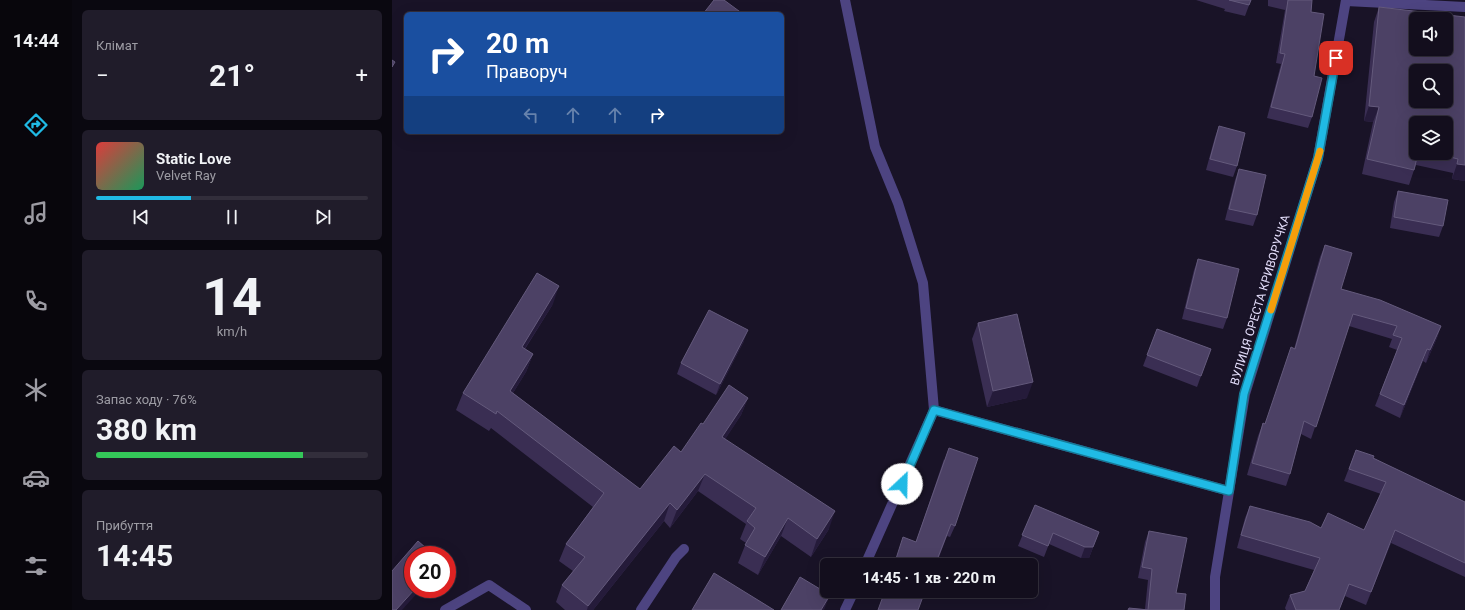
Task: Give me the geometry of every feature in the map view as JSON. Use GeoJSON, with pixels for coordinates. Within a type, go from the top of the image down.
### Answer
{"type":"FeatureCollection","features":[{"type":"Feature","properties":{"kind":"street"},"geometry":{"type":"LineString","coordinates":[[845,0],[875,147],[898,202],[922,283],[934,410],[868,558]]}},
{"type":"Feature","properties":{"kind":"street"},"geometry":{"type":"LineString","coordinates":[[1346,0],[1465,7]]}},
{"type":"Feature","properties":{"kind":"street","name":"ВУЛИЦЯ ОРЕСТА КРИВОРУЧКА"},"geometry":{"type":"LineString","coordinates":[[1215,610],[1215,577],[1244,394],[1318,158],[1346,0]]}},
{"type":"Feature","properties":{"kind":"street"},"geometry":{"type":"LineString","coordinates":[[934,410],[1229,491]]}},
{"type":"Feature","properties":{"kind":"street"},"geometry":{"type":"LineString","coordinates":[[640,610],[676,557],[684,548]]}},
{"type":"Feature","properties":{"kind":"street"},"geometry":{"type":"LineString","coordinates":[[445,610],[489,585],[526,610]]}},
{"type":"Feature","properties":{"kind":"street"},"geometry":{"type":"LineString","coordinates":[[845,610],[851,598]]}},
{"type":"Feature","properties":{"kind":"building"},"geometry":{"type":"Polygon","coordinates":[[[714,0],[724,0],[740,12],[705,12],[714,0]]]}},
{"type":"Feature","properties":{"kind":"building"},"geometry":{"type":"Polygon","coordinates":[[[1229,0],[1251,0],[1249,5],[1229,0]]]}},
{"type":"Feature","properties":{"kind":"building"},"geometry":{"type":"Polygon","coordinates":[[[1288,0],[1312,0],[1311,12],[1324,14],[1314,76],[1322,78],[1312,117],[1271,107],[1285,54],[1280,53],[1288,0]]]}},
{"type":"Feature","properties":{"kind":"building"},"geometry":{"type":"Polygon","coordinates":[[[1379,7],[1422,12],[1409,12],[1409,56],[1453,56],[1453,16],[1465,17],[1465,165],[1457,164],[1458,159],[1453,158],[1453,116],[1409,116],[1409,160],[1416,160],[1414,170],[1367,159],[1379,107],[1369,106],[1379,7]]]}},
{"type":"Feature","properties":{"kind":"building"},"geometry":{"type":"Polygon","coordinates":[[[392,60],[395,62],[392,67],[392,60]]]}},
{"type":"Feature","properties":{"kind":"building"},"geometry":{"type":"Polygon","coordinates":[[[1219,126],[1245,133],[1237,166],[1210,159],[1219,126]]]}},
{"type":"Feature","properties":{"kind":"building"},"geometry":{"type":"Polygon","coordinates":[[[1239,169],[1266,175],[1257,215],[1229,209],[1239,169]]]}},
{"type":"Feature","properties":{"kind":"building"},"geometry":{"type":"Polygon","coordinates":[[[1398,191],[1448,200],[1443,226],[1394,217],[1398,191]]]}},
{"type":"Feature","properties":{"kind":"building"},"geometry":{"type":"Polygon","coordinates":[[[1325,245],[1352,253],[1341,289],[1380,300],[1441,326],[1430,350],[1427,349],[1404,405],[1380,394],[1402,338],[1393,335],[1397,326],[1353,314],[1316,427],[1304,421],[1290,474],[1252,463],[1263,423],[1265,424],[1291,347],[1295,349],[1325,245]]]}},
{"type":"Feature","properties":{"kind":"building"},"geometry":{"type":"Polygon","coordinates":[[[1198,259],[1239,269],[1227,318],[1186,308],[1198,259]]]}},
{"type":"Feature","properties":{"kind":"building"},"geometry":{"type":"Polygon","coordinates":[[[537,273],[559,286],[522,347],[533,354],[510,391],[640,489],[674,446],[681,452],[701,423],[703,424],[729,385],[748,398],[722,437],[835,511],[817,539],[788,518],[765,557],[745,545],[755,528],[747,521],[756,508],[705,474],[677,510],[670,503],[588,606],[562,585],[585,557],[566,544],[604,493],[497,411],[496,414],[463,393],[537,273]]]}},
{"type":"Feature","properties":{"kind":"building"},"geometry":{"type":"Polygon","coordinates":[[[709,310],[748,330],[720,384],[681,363],[709,310]]]}},
{"type":"Feature","properties":{"kind":"building"},"geometry":{"type":"Polygon","coordinates":[[[1017,314],[1033,382],[993,391],[978,323],[1017,314]]]}},
{"type":"Feature","properties":{"kind":"building"},"geometry":{"type":"Polygon","coordinates":[[[1157,329],[1211,349],[1201,376],[1147,355],[1157,329]]]}},
{"type":"Feature","properties":{"kind":"building"},"geometry":{"type":"Polygon","coordinates":[[[949,448],[978,458],[955,526],[951,524],[938,558],[896,558],[903,537],[916,542],[949,448]]]}},
{"type":"Feature","properties":{"kind":"building"},"geometry":{"type":"Polygon","coordinates":[[[1356,450],[1374,456],[1373,458],[1465,502],[1465,563],[1395,530],[1371,592],[1349,584],[1339,610],[1296,610],[1290,595],[1305,591],[1320,558],[1241,535],[1250,506],[1310,522],[1321,528],[1328,513],[1364,530],[1386,482],[1349,469],[1356,450]]]}},
{"type":"Feature","properties":{"kind":"building"},"geometry":{"type":"Polygon","coordinates":[[[1035,505],[1099,532],[1093,547],[1085,547],[1053,533],[1048,546],[1022,535],[1035,505]]]}},
{"type":"Feature","properties":{"kind":"building"},"geometry":{"type":"Polygon","coordinates":[[[1149,531],[1187,538],[1176,593],[1186,594],[1184,610],[1148,610],[1152,569],[1142,567],[1149,531]]]}},
{"type":"Feature","properties":{"kind":"building"},"geometry":{"type":"Polygon","coordinates":[[[418,541],[424,546],[414,546],[418,541]]]}},
{"type":"Feature","properties":{"kind":"building"},"geometry":{"type":"Polygon","coordinates":[[[404,557],[404,598],[407,598],[396,610],[392,610],[392,571],[404,557]]]}},
{"type":"Feature","properties":{"kind":"building"},"geometry":{"type":"Polygon","coordinates":[[[714,573],[774,610],[692,610],[714,573]]]}},
{"type":"Feature","properties":{"kind":"building"},"geometry":{"type":"Polygon","coordinates":[[[800,577],[820,589],[820,598],[828,598],[821,610],[781,610],[800,577]]]}},
{"type":"Feature","properties":{"kind":"building"},"geometry":{"type":"Polygon","coordinates":[[[882,598],[922,598],[918,610],[878,610],[882,598]]]}},
{"type":"Feature","properties":{"kind":"building"},"geometry":{"type":"Polygon","coordinates":[[[1129,608],[1148,610],[1128,610],[1129,608]]]}},
{"type":"Feature","properties":{"kind":"slow traffic"},"geometry":{"type":"LineString","coordinates":[[1271,310],[1320,151]]}},
{"type":"Feature","properties":{"kind":"route"},"geometry":{"type":"LineString","coordinates":[[902,484],[934,410],[1229,491],[1244,394],[1318,158],[1336,58]]}}]}
